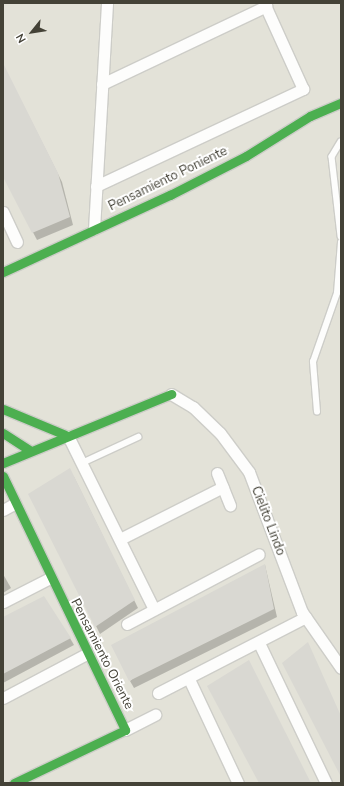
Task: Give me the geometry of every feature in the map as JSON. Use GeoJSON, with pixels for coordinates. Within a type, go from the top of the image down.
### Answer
{"type":"FeatureCollection","features":[{"type":"Feature","properties":{"kind":"street"},"geometry":{"type":"LineString","coordinates":[[94,229],[107,3]]}},
{"type":"Feature","properties":{"kind":"street"},"geometry":{"type":"LineString","coordinates":[[96,186],[303,89],[265,4],[102,84]]}},
{"type":"Feature","properties":{"kind":"street","name":"Pensamiento Poniente"},"geometry":{"type":"LineString","coordinates":[[3,272],[239,159],[280,133],[341,103]]}},
{"type":"Feature","properties":{"kind":"street"},"geometry":{"type":"LineString","coordinates":[[3,212],[17,242]]}},
{"type":"Feature","properties":{"kind":"street"},"geometry":{"type":"LineString","coordinates":[[3,463],[29,450],[68,436],[171,394]]}},
{"type":"Feature","properties":{"kind":"street","name":"Cielito Lindo"},"geometry":{"type":"LineString","coordinates":[[171,394],[194,407],[220,433],[249,472],[306,617],[341,668]]}},
{"type":"Feature","properties":{"kind":"street"},"geometry":{"type":"LineString","coordinates":[[3,409],[68,436],[154,609]]}},
{"type":"Feature","properties":{"kind":"street"},"geometry":{"type":"LineString","coordinates":[[3,433],[29,450]]}},
{"type":"Feature","properties":{"kind":"street"},"geometry":{"type":"LineString","coordinates":[[217,473],[230,505]]}},
{"type":"Feature","properties":{"kind":"street","name":"Pensamiento Oriente"},"geometry":{"type":"LineString","coordinates":[[3,476],[14,504],[86,654],[125,730],[14,783]]}},
{"type":"Feature","properties":{"kind":"street"},"geometry":{"type":"LineString","coordinates":[[120,539],[223,487]]}},
{"type":"Feature","properties":{"kind":"street"},"geometry":{"type":"LineString","coordinates":[[3,510],[14,504]]}},
{"type":"Feature","properties":{"kind":"street"},"geometry":{"type":"LineString","coordinates":[[127,624],[259,554]]}},
{"type":"Feature","properties":{"kind":"street"},"geometry":{"type":"LineString","coordinates":[[3,602],[50,578]]}},
{"type":"Feature","properties":{"kind":"street"},"geometry":{"type":"LineString","coordinates":[[158,693],[260,643],[306,617]]}},
{"type":"Feature","properties":{"kind":"street"},"geometry":{"type":"LineString","coordinates":[[260,643],[326,783]]}},
{"type":"Feature","properties":{"kind":"street"},"geometry":{"type":"LineString","coordinates":[[3,698],[86,654]]}},
{"type":"Feature","properties":{"kind":"street"},"geometry":{"type":"LineString","coordinates":[[189,679],[238,783]]}},
{"type":"Feature","properties":{"kind":"street"},"geometry":{"type":"LineString","coordinates":[[125,730],[155,715]]}},
{"type":"Feature","properties":{"kind":"lane"},"geometry":{"type":"LineString","coordinates":[[341,142],[332,157],[341,236]]}},
{"type":"Feature","properties":{"kind":"lane"},"geometry":{"type":"LineString","coordinates":[[317,412],[313,362],[337,293],[341,242]]}},
{"type":"Feature","properties":{"kind":"lane"},"geometry":{"type":"LineString","coordinates":[[82,463],[138,437]]}},
{"type":"Feature","properties":{"kind":"shaded area"},"geometry":{"type":"Polygon","coordinates":[[[3,3],[341,3],[341,783],[3,783],[3,3]]]}},
{"type":"Feature","properties":{"kind":"building"},"geometry":{"type":"Polygon","coordinates":[[[3,63],[58,173],[70,217],[32,233],[3,177],[3,63]]]}},
{"type":"Feature","properties":{"kind":"building"},"geometry":{"type":"Polygon","coordinates":[[[70,468],[135,600],[95,627],[28,494],[70,468]]]}},
{"type":"Feature","properties":{"kind":"building"},"geometry":{"type":"Polygon","coordinates":[[[265,564],[274,609],[129,681],[111,645],[265,564]]]}},
{"type":"Feature","properties":{"kind":"building"},"geometry":{"type":"Polygon","coordinates":[[[44,596],[71,638],[3,674],[3,617],[44,596]]]}},
{"type":"Feature","properties":{"kind":"building"},"geometry":{"type":"Polygon","coordinates":[[[308,642],[341,716],[341,777],[282,663],[308,642]]]}},
{"type":"Feature","properties":{"kind":"building"},"geometry":{"type":"Polygon","coordinates":[[[249,660],[311,783],[259,783],[207,686],[249,660]]]}},
{"type":"Feature","properties":{"kind":"traffic: fast"},"geometry":{"type":"LineString","coordinates":[[3,272],[170,195],[246,156],[310,116],[341,103]]}},
{"type":"Feature","properties":{"kind":"traffic: fast"},"geometry":{"type":"LineString","coordinates":[[3,463],[171,394]]}},
{"type":"Feature","properties":{"kind":"traffic: fast"},"geometry":{"type":"LineString","coordinates":[[3,409],[68,436]]}},
{"type":"Feature","properties":{"kind":"traffic: fast"},"geometry":{"type":"LineString","coordinates":[[3,433],[29,450]]}},
{"type":"Feature","properties":{"kind":"traffic: fast"},"geometry":{"type":"LineString","coordinates":[[3,476],[125,730],[14,783]]}}]}
